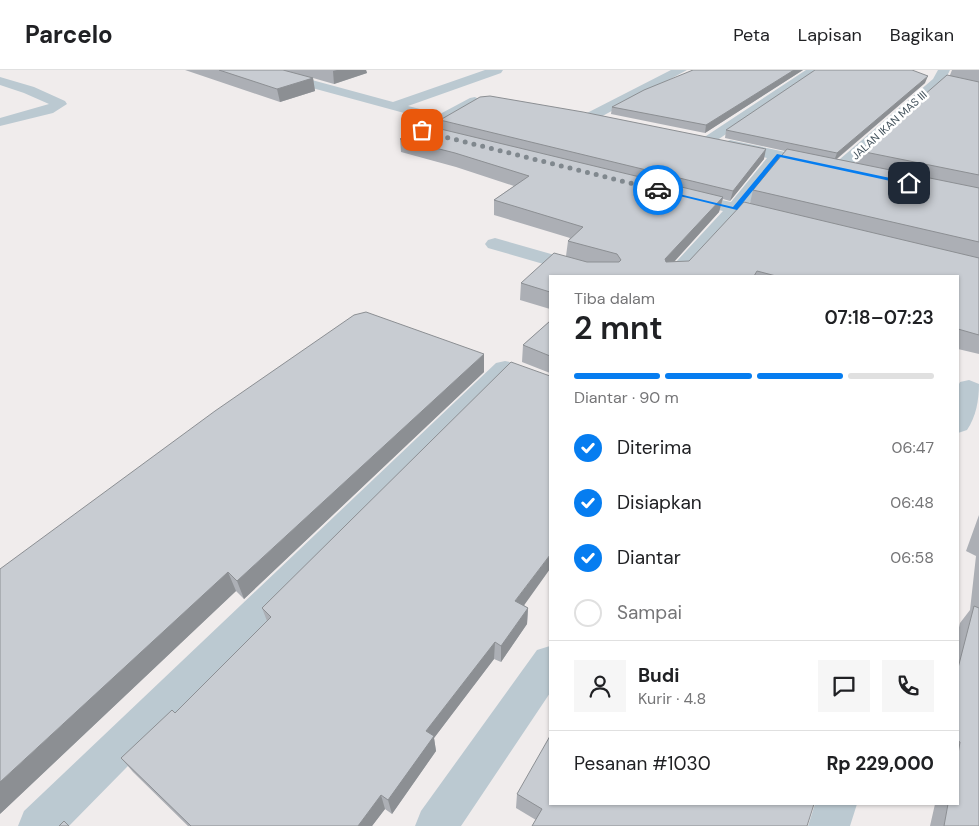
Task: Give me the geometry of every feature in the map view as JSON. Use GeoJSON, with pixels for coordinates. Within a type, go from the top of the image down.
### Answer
{"type":"FeatureCollection","features":[{"type":"Feature","properties":{"kind":"street"},"geometry":{"type":"LineString","coordinates":[[261,70],[441,119]]}},
{"type":"Feature","properties":{"kind":"street"},"geometry":{"type":"LineString","coordinates":[[278,74],[294,70]]}},
{"type":"Feature","properties":{"kind":"street"},"geometry":{"type":"LineString","coordinates":[[394,106],[496,70]]}},
{"type":"Feature","properties":{"kind":"street"},"geometry":{"type":"LineString","coordinates":[[592,116],[681,70]]}},
{"type":"Feature","properties":{"kind":"street"},"geometry":{"type":"LineString","coordinates":[[708,140],[814,70]]}},
{"type":"Feature","properties":{"kind":"street"},"geometry":{"type":"LineString","coordinates":[[936,76],[954,84]]}},
{"type":"Feature","properties":{"kind":"street","name":"JALAN IKAN MAS III"},"geometry":{"type":"LineString","coordinates":[[839,168],[936,76]]}},
{"type":"Feature","properties":{"kind":"street"},"geometry":{"type":"LineString","coordinates":[[0,81],[29,90],[60,104],[48,110],[0,122]]}},
{"type":"Feature","properties":{"kind":"street"},"geometry":{"type":"LineString","coordinates":[[446,137],[422,130],[477,100],[490,98]]}},
{"type":"Feature","properties":{"kind":"street"},"geometry":{"type":"LineString","coordinates":[[573,112],[611,120]]}},
{"type":"Feature","properties":{"kind":"street"},"geometry":{"type":"LineString","coordinates":[[689,136],[858,172]]}},
{"type":"Feature","properties":{"kind":"street"},"geometry":{"type":"LineString","coordinates":[[674,275],[735,209],[778,155]]}},
{"type":"Feature","properties":{"kind":"street"},"geometry":{"type":"LineString","coordinates":[[667,192],[790,222]]}},
{"type":"Feature","properties":{"kind":"street"},"geometry":{"type":"LineString","coordinates":[[495,244],[604,275]]}},
{"type":"Feature","properties":{"kind":"street"},"geometry":{"type":"LineString","coordinates":[[39,826],[506,367]]}},
{"type":"Feature","properties":{"kind":"street"},"geometry":{"type":"LineString","coordinates":[[959,421],[969,388]]}},
{"type":"Feature","properties":{"kind":"street"},"geometry":{"type":"LineString","coordinates":[[436,826],[549,663]]}},
{"type":"Feature","properties":{"kind":"street"},"geometry":{"type":"LineString","coordinates":[[829,826],[836,805]]}},
{"type":"Feature","properties":{"kind":"building"},"geometry":{"type":"Polygon","coordinates":[[[219,70],[283,70],[313,78],[277,89],[219,70]]]}},
{"type":"Feature","properties":{"kind":"building"},"geometry":{"type":"Polygon","coordinates":[[[693,70],[794,70],[706,125],[612,107],[644,90],[693,70]]]}},
{"type":"Feature","properties":{"kind":"building"},"geometry":{"type":"Polygon","coordinates":[[[815,70],[912,70],[928,76],[837,153],[726,130],[815,70]]]}},
{"type":"Feature","properties":{"kind":"building"},"geometry":{"type":"Polygon","coordinates":[[[947,75],[979,82],[979,175],[860,151],[947,75]]]}},
{"type":"Feature","properties":{"kind":"building"},"geometry":{"type":"Polygon","coordinates":[[[490,96],[583,112],[766,149],[733,191],[440,120],[480,97],[490,96]]]}},
{"type":"Feature","properties":{"kind":"building"},"geometry":{"type":"Polygon","coordinates":[[[424,125],[723,197],[665,259],[666,262],[689,261],[744,202],[979,258],[979,335],[959,329],[959,275],[772,275],[757,271],[755,275],[549,275],[549,292],[521,283],[554,253],[587,262],[619,262],[621,260],[617,254],[568,241],[583,227],[494,200],[529,176],[455,153],[400,139],[424,125]]]}},
{"type":"Feature","properties":{"kind":"building"},"geometry":{"type":"Polygon","coordinates":[[[787,149],[979,188],[979,242],[753,190],[787,149]]]}},
{"type":"Feature","properties":{"kind":"building"},"geometry":{"type":"Polygon","coordinates":[[[366,312],[484,354],[237,581],[228,572],[0,782],[0,569],[215,411],[354,315],[366,312]]]}},
{"type":"Feature","properties":{"kind":"building"},"geometry":{"type":"Polygon","coordinates":[[[549,322],[549,356],[523,345],[549,322]]]}},
{"type":"Feature","properties":{"kind":"building"},"geometry":{"type":"Polygon","coordinates":[[[511,362],[549,376],[549,556],[515,601],[528,608],[501,646],[495,642],[426,731],[434,736],[388,800],[381,795],[358,826],[191,826],[121,758],[172,710],[175,713],[271,617],[262,608],[511,362]]]}},
{"type":"Feature","properties":{"kind":"building"},"geometry":{"type":"Polygon","coordinates":[[[974,606],[979,608],[979,826],[944,826],[948,805],[959,805],[959,664],[974,606]]]}},
{"type":"Feature","properties":{"kind":"building"},"geometry":{"type":"Polygon","coordinates":[[[549,738],[549,805],[814,805],[807,826],[532,826],[542,809],[517,794],[549,738]]]}},
{"type":"Feature","properties":{"kind":"building"},"geometry":{"type":"Polygon","coordinates":[[[64,821],[69,826],[59,826],[64,821]]]}},
{"type":"Feature","properties":{"kind":"way so far"},"geometry":{"type":"LineString","coordinates":[[422,130],[658,190]]}},
{"type":"Feature","properties":{"kind":"route"},"geometry":{"type":"LineString","coordinates":[[658,190],[735,209],[778,155],[909,183]]}}]}
